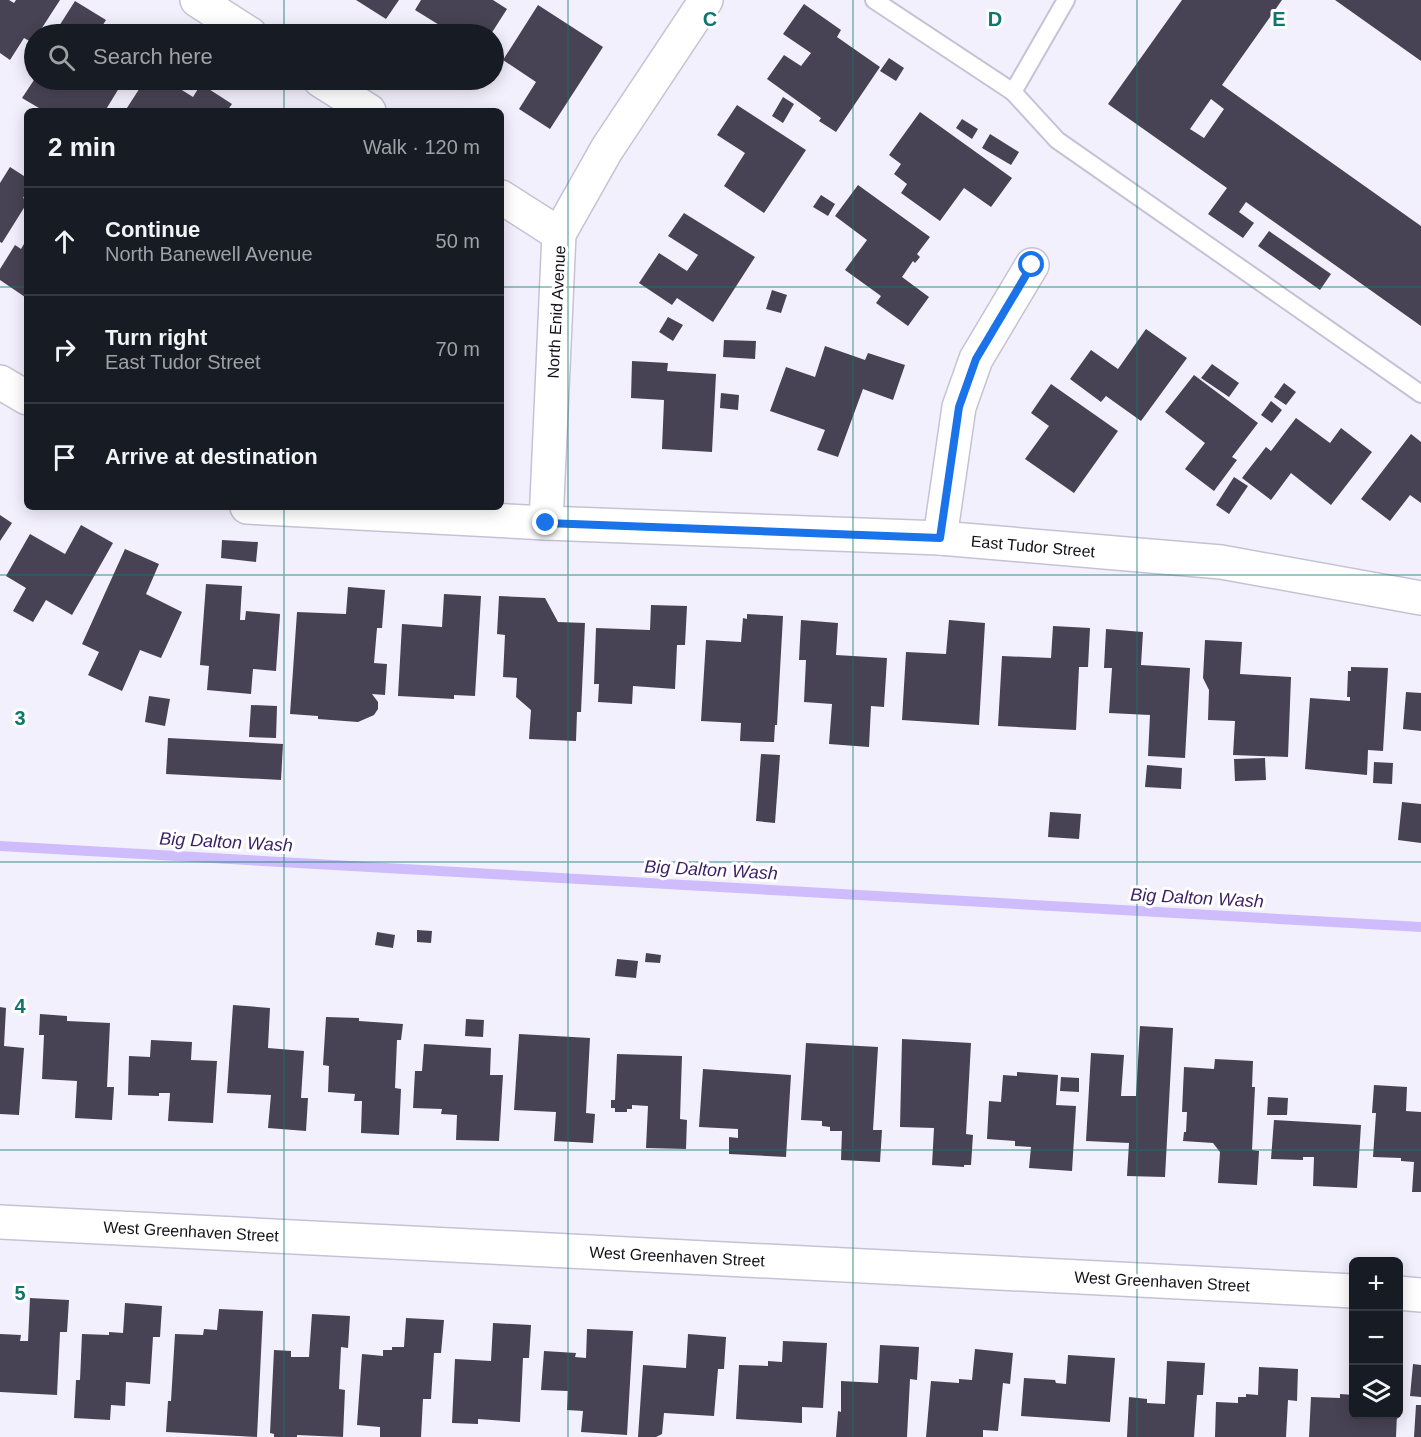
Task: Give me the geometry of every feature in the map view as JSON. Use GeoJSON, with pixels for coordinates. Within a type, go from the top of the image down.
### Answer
{"type":"FeatureCollection","features":[{"type":"Feature","properties":{"kind":"street"},"geometry":{"type":"LineString","coordinates":[[197,0],[234,24]]}},
{"type":"Feature","properties":{"kind":"street","name":"North Enid Avenue"},"geometry":{"type":"LineString","coordinates":[[546,523],[559,234],[607,149],[706,0]]}},
{"type":"Feature","properties":{"kind":"street"},"geometry":{"type":"LineString","coordinates":[[336,90],[364,108]]}},
{"type":"Feature","properties":{"kind":"street"},"geometry":{"type":"LineString","coordinates":[[504,198],[559,234]]}},
{"type":"Feature","properties":{"kind":"street"},"geometry":{"type":"LineString","coordinates":[[940,538],[959,407],[976,359],[1032,265]]}},
{"type":"Feature","properties":{"kind":"street"},"geometry":{"type":"LineString","coordinates":[[0,382],[24,396]]}},
{"type":"Feature","properties":{"kind":"street","name":"East Tudor Street"},"geometry":{"type":"LineString","coordinates":[[303,510],[546,523],[940,538],[1221,562],[1421,598]]}},
{"type":"Feature","properties":{"kind":"street","name":"West Greenhaven Street"},"geometry":{"type":"LineString","coordinates":[[0,1222],[1349,1291]]}},
{"type":"Feature","properties":{"kind":"street"},"geometry":{"type":"LineString","coordinates":[[1403,1293],[1421,1295]]}},
{"type":"Feature","properties":{"kind":"lane"},"geometry":{"type":"LineString","coordinates":[[874,0],[1014,92],[1057,140],[1421,394]]}},
{"type":"Feature","properties":{"kind":"lane"},"geometry":{"type":"LineString","coordinates":[[1014,92],[1066,0]]}},
{"type":"Feature","properties":{"kind":"building"},"geometry":{"type":"Polygon","coordinates":[[[0,0],[9,0],[14,3],[16,0],[60,0],[44,24],[24,24],[24,38],[10,60],[0,53],[0,0]]]}},
{"type":"Feature","properties":{"kind":"building"},"geometry":{"type":"Polygon","coordinates":[[[356,0],[399,0],[386,19],[356,0]]]}},
{"type":"Feature","properties":{"kind":"building"},"geometry":{"type":"Polygon","coordinates":[[[421,0],[493,0],[507,9],[497,24],[438,24],[415,10],[421,0]]]}},
{"type":"Feature","properties":{"kind":"building"},"geometry":{"type":"Polygon","coordinates":[[[1182,0],[1282,0],[1222,85],[1421,226],[1421,326],[1246,202],[1239,212],[1254,223],[1243,238],[1208,214],[1227,188],[1108,104],[1182,0]],[[1211,99],[1190,129],[1204,138],[1224,109],[1211,99]]]}},
{"type":"Feature","properties":{"kind":"building"},"geometry":{"type":"Polygon","coordinates":[[[1335,0],[1421,0],[1421,61],[1335,0]]]}},
{"type":"Feature","properties":{"kind":"building"},"geometry":{"type":"Polygon","coordinates":[[[75,1],[106,20],[103,24],[60,24],[75,1]]]}},
{"type":"Feature","properties":{"kind":"building"},"geometry":{"type":"Polygon","coordinates":[[[804,4],[841,30],[837,37],[880,67],[836,132],[819,121],[821,118],[767,79],[784,55],[801,66],[811,53],[783,34],[804,4]]]}},
{"type":"Feature","properties":{"kind":"building"},"geometry":{"type":"Polygon","coordinates":[[[538,5],[603,47],[550,129],[519,109],[536,82],[504,61],[538,5]]]}},
{"type":"Feature","properties":{"kind":"building"},"geometry":{"type":"Polygon","coordinates":[[[889,58],[904,68],[896,81],[880,71],[889,58]]]}},
{"type":"Feature","properties":{"kind":"building"},"geometry":{"type":"Polygon","coordinates":[[[27,90],[118,90],[107,108],[39,108],[22,98],[27,90]]]}},
{"type":"Feature","properties":{"kind":"building"},"geometry":{"type":"Polygon","coordinates":[[[139,90],[182,90],[193,97],[197,90],[210,90],[232,104],[229,108],[127,108],[139,90]]]}},
{"type":"Feature","properties":{"kind":"building"},"geometry":{"type":"Polygon","coordinates":[[[783,97],[794,104],[783,123],[772,116],[783,97]]]}},
{"type":"Feature","properties":{"kind":"building"},"geometry":{"type":"Polygon","coordinates":[[[737,105],[806,150],[764,213],[724,186],[745,153],[717,135],[737,105]]]}},
{"type":"Feature","properties":{"kind":"building"},"geometry":{"type":"Polygon","coordinates":[[[920,112],[1012,178],[991,207],[964,188],[940,221],[901,193],[907,184],[894,174],[901,164],[889,155],[920,112]]]}},
{"type":"Feature","properties":{"kind":"building"},"geometry":{"type":"Polygon","coordinates":[[[962,119],[978,129],[972,139],[956,128],[962,119]]]}},
{"type":"Feature","properties":{"kind":"building"},"geometry":{"type":"Polygon","coordinates":[[[990,134],[1019,152],[1011,165],[982,148],[990,134]]]}},
{"type":"Feature","properties":{"kind":"building"},"geometry":{"type":"Polygon","coordinates":[[[10,167],[24,176],[24,208],[2,243],[0,242],[0,183],[10,167]]]}},
{"type":"Feature","properties":{"kind":"building"},"geometry":{"type":"Polygon","coordinates":[[[858,185],[930,237],[917,254],[920,257],[915,263],[913,261],[902,277],[929,297],[908,326],[876,303],[881,296],[845,270],[867,240],[835,216],[858,185]]]}},
{"type":"Feature","properties":{"kind":"building"},"geometry":{"type":"Polygon","coordinates":[[[821,195],[835,204],[828,216],[813,207],[821,195]]]}},
{"type":"Feature","properties":{"kind":"building"},"geometry":{"type":"Polygon","coordinates":[[[684,213],[755,257],[713,322],[677,298],[672,305],[639,283],[659,253],[687,271],[698,255],[668,236],[684,213]]]}},
{"type":"Feature","properties":{"kind":"building"},"geometry":{"type":"Polygon","coordinates":[[[1269,231],[1331,274],[1320,290],[1258,246],[1269,231]]]}},
{"type":"Feature","properties":{"kind":"building"},"geometry":{"type":"Polygon","coordinates":[[[24,244],[24,296],[0,280],[0,269],[15,245],[21,249],[24,244]]]}},
{"type":"Feature","properties":{"kind":"building"},"geometry":{"type":"Polygon","coordinates":[[[772,290],[787,295],[781,313],[766,309],[772,290]]]}},
{"type":"Feature","properties":{"kind":"building"},"geometry":{"type":"Polygon","coordinates":[[[668,317],[683,325],[673,341],[659,332],[668,317]]]}},
{"type":"Feature","properties":{"kind":"building"},"geometry":{"type":"Polygon","coordinates":[[[1146,329],[1187,358],[1141,421],[1106,396],[1101,402],[1070,379],[1091,350],[1118,369],[1146,329]]]}},
{"type":"Feature","properties":{"kind":"building"},"geometry":{"type":"Polygon","coordinates":[[[724,340],[756,341],[755,359],[723,357],[724,340]]]}},
{"type":"Feature","properties":{"kind":"building"},"geometry":{"type":"Polygon","coordinates":[[[825,346],[865,360],[868,353],[905,365],[893,400],[863,389],[838,457],[817,450],[825,430],[770,411],[786,367],[815,377],[825,346]]]}},
{"type":"Feature","properties":{"kind":"building"},"geometry":{"type":"Polygon","coordinates":[[[632,361],[668,363],[667,371],[716,374],[712,452],[662,449],[664,400],[631,398],[632,361]]]}},
{"type":"Feature","properties":{"kind":"building"},"geometry":{"type":"Polygon","coordinates":[[[1212,364],[1239,383],[1229,397],[1201,378],[1212,364]]]}},
{"type":"Feature","properties":{"kind":"building"},"geometry":{"type":"Polygon","coordinates":[[[1194,375],[1258,423],[1232,457],[1237,460],[1214,491],[1185,469],[1205,443],[1165,412],[1194,375]]]}},
{"type":"Feature","properties":{"kind":"building"},"geometry":{"type":"Polygon","coordinates":[[[1284,383],[1296,392],[1286,405],[1274,397],[1284,383]]]}},
{"type":"Feature","properties":{"kind":"building"},"geometry":{"type":"Polygon","coordinates":[[[1051,384],[1118,431],[1074,493],[1025,459],[1049,426],[1031,413],[1051,384]]]}},
{"type":"Feature","properties":{"kind":"building"},"geometry":{"type":"Polygon","coordinates":[[[721,393],[739,395],[738,410],[720,408],[721,393]]]}},
{"type":"Feature","properties":{"kind":"building"},"geometry":{"type":"Polygon","coordinates":[[[1271,401],[1282,410],[1272,423],[1261,415],[1271,401]]]}},
{"type":"Feature","properties":{"kind":"building"},"geometry":{"type":"Polygon","coordinates":[[[1296,418],[1330,443],[1341,428],[1372,452],[1331,505],[1291,473],[1271,500],[1242,478],[1266,447],[1271,451],[1296,418]]]}},
{"type":"Feature","properties":{"kind":"building"},"geometry":{"type":"Polygon","coordinates":[[[1411,434],[1421,442],[1421,503],[1410,495],[1390,521],[1361,499],[1411,434]]]}},
{"type":"Feature","properties":{"kind":"building"},"geometry":{"type":"Polygon","coordinates":[[[1234,477],[1248,486],[1229,514],[1216,505],[1234,477]]]}},
{"type":"Feature","properties":{"kind":"building"},"geometry":{"type":"Polygon","coordinates":[[[0,515],[12,523],[0,541],[0,515]]]}},
{"type":"Feature","properties":{"kind":"building"},"geometry":{"type":"Polygon","coordinates":[[[81,525],[113,543],[72,615],[46,600],[33,622],[13,611],[26,588],[6,576],[30,534],[65,554],[81,525]]]}},
{"type":"Feature","properties":{"kind":"building"},"geometry":{"type":"Polygon","coordinates":[[[222,540],[258,542],[256,562],[221,558],[222,540]]]}},
{"type":"Feature","properties":{"kind":"building"},"geometry":{"type":"Polygon","coordinates":[[[125,549],[159,564],[146,594],[182,612],[161,658],[140,650],[122,691],[88,675],[99,652],[82,644],[125,549]]]}},
{"type":"Feature","properties":{"kind":"building"},"geometry":{"type":"Polygon","coordinates":[[[206,584],[242,586],[240,620],[245,620],[246,611],[280,614],[276,671],[253,669],[251,694],[207,690],[209,666],[200,665],[206,584]]]}},
{"type":"Feature","properties":{"kind":"building"},"geometry":{"type":"Polygon","coordinates":[[[348,587],[385,590],[382,628],[377,628],[374,663],[387,664],[385,695],[372,694],[378,702],[378,709],[374,715],[358,722],[290,714],[297,612],[346,614],[348,587]]]}},
{"type":"Feature","properties":{"kind":"building"},"geometry":{"type":"Polygon","coordinates":[[[444,594],[481,596],[475,696],[454,695],[454,699],[398,696],[402,624],[442,627],[444,594]]]}},
{"type":"Feature","properties":{"kind":"building"},"geometry":{"type":"Polygon","coordinates":[[[499,596],[545,598],[558,622],[585,623],[581,712],[577,712],[576,741],[529,739],[531,710],[516,697],[517,678],[503,677],[505,635],[497,634],[499,596]]]}},
{"type":"Feature","properties":{"kind":"building"},"geometry":{"type":"Polygon","coordinates":[[[651,605],[687,606],[685,645],[677,645],[675,689],[633,686],[632,704],[598,702],[599,684],[594,684],[596,628],[650,630],[651,605]]]}},
{"type":"Feature","properties":{"kind":"building"},"geometry":{"type":"Polygon","coordinates":[[[747,614],[783,616],[774,742],[740,741],[741,723],[701,721],[706,640],[741,642],[743,618],[747,619],[747,614]]]}},
{"type":"Feature","properties":{"kind":"building"},"geometry":{"type":"Polygon","coordinates":[[[801,620],[838,623],[836,655],[887,658],[884,707],[871,706],[869,747],[829,744],[832,704],[804,702],[806,660],[799,660],[801,620]]]}},
{"type":"Feature","properties":{"kind":"building"},"geometry":{"type":"Polygon","coordinates":[[[949,620],[985,623],[979,725],[902,720],[906,652],[946,654],[949,620]]]}},
{"type":"Feature","properties":{"kind":"building"},"geometry":{"type":"Polygon","coordinates":[[[1053,626],[1090,628],[1088,667],[1079,667],[1076,730],[998,726],[1002,656],[1051,658],[1053,626]]]}},
{"type":"Feature","properties":{"kind":"building"},"geometry":{"type":"Polygon","coordinates":[[[1106,629],[1143,632],[1141,665],[1190,668],[1185,758],[1148,756],[1150,715],[1109,713],[1112,668],[1104,668],[1106,629]]]}},
{"type":"Feature","properties":{"kind":"building"},"geometry":{"type":"Polygon","coordinates":[[[1205,640],[1242,642],[1240,674],[1291,677],[1288,757],[1233,755],[1235,721],[1208,720],[1209,690],[1203,678],[1205,640]]]}},
{"type":"Feature","properties":{"kind":"building"},"geometry":{"type":"Polygon","coordinates":[[[1351,667],[1388,668],[1383,751],[1368,750],[1367,775],[1305,769],[1310,698],[1350,701],[1350,697],[1347,697],[1348,671],[1351,671],[1351,667]]]}},
{"type":"Feature","properties":{"kind":"building"},"geometry":{"type":"Polygon","coordinates":[[[1406,692],[1421,693],[1421,731],[1403,729],[1406,692]]]}},
{"type":"Feature","properties":{"kind":"building"},"geometry":{"type":"Polygon","coordinates":[[[149,696],[170,699],[165,726],[145,722],[149,696]]]}},
{"type":"Feature","properties":{"kind":"building"},"geometry":{"type":"Polygon","coordinates":[[[251,705],[277,706],[276,738],[249,737],[251,705]]]}},
{"type":"Feature","properties":{"kind":"building"},"geometry":{"type":"Polygon","coordinates":[[[168,738],[283,744],[281,780],[166,774],[168,738]]]}},
{"type":"Feature","properties":{"kind":"building"},"geometry":{"type":"Polygon","coordinates":[[[761,754],[780,755],[775,823],[756,821],[761,754]]]}},
{"type":"Feature","properties":{"kind":"building"},"geometry":{"type":"Polygon","coordinates":[[[1265,758],[1266,780],[1235,781],[1234,759],[1265,758]]]}},
{"type":"Feature","properties":{"kind":"building"},"geometry":{"type":"Polygon","coordinates":[[[1374,762],[1393,763],[1392,784],[1373,783],[1374,762]]]}},
{"type":"Feature","properties":{"kind":"building"},"geometry":{"type":"Polygon","coordinates":[[[1147,765],[1182,768],[1181,789],[1145,787],[1147,765]]]}},
{"type":"Feature","properties":{"kind":"building"},"geometry":{"type":"Polygon","coordinates":[[[1402,802],[1421,804],[1421,843],[1398,840],[1402,802]]]}},
{"type":"Feature","properties":{"kind":"building"},"geometry":{"type":"Polygon","coordinates":[[[1050,812],[1081,814],[1079,839],[1048,837],[1050,812]]]}},
{"type":"Feature","properties":{"kind":"building"},"geometry":{"type":"Polygon","coordinates":[[[417,930],[432,931],[431,943],[417,942],[417,930]]]}},
{"type":"Feature","properties":{"kind":"building"},"geometry":{"type":"Polygon","coordinates":[[[377,932],[395,935],[393,948],[375,945],[377,932]]]}},
{"type":"Feature","properties":{"kind":"building"},"geometry":{"type":"Polygon","coordinates":[[[646,953],[661,955],[660,963],[645,962],[646,953]]]}},
{"type":"Feature","properties":{"kind":"building"},"geometry":{"type":"Polygon","coordinates":[[[617,959],[638,961],[636,978],[615,976],[617,959]]]}},
{"type":"Feature","properties":{"kind":"building"},"geometry":{"type":"Polygon","coordinates":[[[233,1005],[270,1008],[268,1048],[304,1051],[301,1098],[308,1098],[306,1131],[268,1128],[271,1095],[227,1093],[233,1005]]]}},
{"type":"Feature","properties":{"kind":"building"},"geometry":{"type":"Polygon","coordinates":[[[0,1007],[6,1008],[4,1046],[24,1048],[19,1115],[0,1114],[0,1007]]]}},
{"type":"Feature","properties":{"kind":"building"},"geometry":{"type":"Polygon","coordinates":[[[40,1014],[67,1016],[67,1021],[110,1023],[107,1087],[114,1087],[112,1120],[75,1118],[77,1081],[42,1079],[44,1035],[39,1035],[40,1014]]]}},
{"type":"Feature","properties":{"kind":"building"},"geometry":{"type":"Polygon","coordinates":[[[326,1017],[359,1018],[359,1021],[403,1024],[401,1040],[397,1040],[395,1088],[401,1089],[399,1135],[361,1133],[362,1101],[354,1101],[355,1094],[328,1092],[329,1066],[323,1065],[326,1017]]]}},
{"type":"Feature","properties":{"kind":"building"},"geometry":{"type":"Polygon","coordinates":[[[466,1019],[484,1020],[483,1037],[465,1036],[466,1019]]]}},
{"type":"Feature","properties":{"kind":"building"},"geometry":{"type":"Polygon","coordinates":[[[1140,1026],[1173,1028],[1165,1177],[1127,1176],[1129,1143],[1086,1141],[1091,1053],[1124,1055],[1121,1096],[1136,1096],[1140,1026]]]}},
{"type":"Feature","properties":{"kind":"building"},"geometry":{"type":"Polygon","coordinates":[[[519,1034],[590,1038],[586,1113],[595,1114],[593,1143],[554,1141],[556,1112],[514,1110],[519,1034]]]}},
{"type":"Feature","properties":{"kind":"building"},"geometry":{"type":"Polygon","coordinates":[[[902,1039],[971,1043],[966,1134],[973,1135],[971,1165],[964,1165],[964,1167],[932,1165],[934,1128],[900,1127],[902,1039]]]}},
{"type":"Feature","properties":{"kind":"building"},"geometry":{"type":"Polygon","coordinates":[[[151,1040],[192,1042],[191,1060],[217,1061],[213,1123],[168,1121],[170,1093],[159,1093],[159,1096],[128,1095],[129,1056],[150,1057],[151,1040]]]}},
{"type":"Feature","properties":{"kind":"building"},"geometry":{"type":"Polygon","coordinates":[[[806,1043],[878,1047],[873,1130],[882,1130],[880,1162],[841,1160],[842,1131],[830,1131],[830,1127],[822,1126],[822,1121],[801,1120],[806,1043]]]}},
{"type":"Feature","properties":{"kind":"building"},"geometry":{"type":"Polygon","coordinates":[[[424,1044],[491,1048],[490,1075],[503,1075],[499,1141],[456,1140],[457,1115],[441,1114],[442,1109],[413,1108],[415,1071],[422,1071],[424,1044]]]}},
{"type":"Feature","properties":{"kind":"building"},"geometry":{"type":"Polygon","coordinates":[[[617,1054],[682,1056],[680,1119],[687,1120],[686,1149],[646,1148],[648,1106],[632,1105],[632,1109],[627,1109],[627,1112],[615,1112],[615,1108],[611,1108],[611,1100],[615,1100],[617,1054]]]}},
{"type":"Feature","properties":{"kind":"building"},"geometry":{"type":"Polygon","coordinates":[[[1215,1059],[1253,1061],[1252,1087],[1255,1087],[1252,1150],[1259,1151],[1257,1185],[1218,1183],[1220,1152],[1213,1143],[1183,1141],[1187,1112],[1182,1112],[1184,1067],[1214,1069],[1215,1059]]]}},
{"type":"Feature","properties":{"kind":"building"},"geometry":{"type":"Polygon","coordinates":[[[703,1069],[791,1075],[786,1157],[729,1154],[729,1137],[738,1138],[738,1129],[699,1127],[703,1069]]]}},
{"type":"Feature","properties":{"kind":"building"},"geometry":{"type":"Polygon","coordinates":[[[1017,1072],[1058,1075],[1056,1105],[1076,1106],[1072,1171],[1029,1168],[1031,1147],[1015,1146],[1015,1141],[987,1139],[989,1101],[1001,1102],[1003,1075],[1017,1076],[1017,1072]]]}},
{"type":"Feature","properties":{"kind":"building"},"geometry":{"type":"Polygon","coordinates":[[[1061,1077],[1079,1078],[1079,1092],[1060,1091],[1061,1077]]]}},
{"type":"Feature","properties":{"kind":"building"},"geometry":{"type":"Polygon","coordinates":[[[1374,1085],[1407,1087],[1406,1111],[1421,1112],[1421,1192],[1412,1192],[1414,1162],[1401,1161],[1401,1158],[1373,1157],[1376,1113],[1372,1113],[1374,1085]]]}},
{"type":"Feature","properties":{"kind":"building"},"geometry":{"type":"Polygon","coordinates":[[[1268,1097],[1288,1098],[1287,1115],[1267,1115],[1268,1097]]]}},
{"type":"Feature","properties":{"kind":"building"},"geometry":{"type":"Polygon","coordinates":[[[1274,1120],[1361,1125],[1357,1188],[1313,1186],[1314,1157],[1303,1157],[1303,1160],[1271,1159],[1274,1120]]]}},
{"type":"Feature","properties":{"kind":"building"},"geometry":{"type":"Polygon","coordinates":[[[30,1298],[69,1300],[67,1332],[60,1332],[57,1395],[0,1392],[0,1334],[21,1335],[20,1341],[28,1341],[30,1298]]]}},
{"type":"Feature","properties":{"kind":"building"},"geometry":{"type":"Polygon","coordinates":[[[125,1303],[162,1306],[160,1337],[153,1337],[150,1384],[126,1382],[125,1406],[111,1405],[110,1420],[74,1418],[76,1380],[80,1380],[82,1334],[123,1333],[125,1303]]]}},
{"type":"Feature","properties":{"kind":"building"},"geometry":{"type":"Polygon","coordinates":[[[219,1309],[263,1311],[257,1437],[166,1432],[168,1401],[171,1401],[175,1334],[203,1335],[204,1329],[217,1330],[219,1309]]]}},
{"type":"Feature","properties":{"kind":"building"},"geometry":{"type":"Polygon","coordinates":[[[312,1314],[350,1316],[348,1348],[341,1347],[339,1389],[345,1390],[343,1437],[297,1435],[297,1437],[274,1437],[274,1434],[270,1433],[274,1350],[291,1351],[291,1357],[309,1357],[312,1314]]]}},
{"type":"Feature","properties":{"kind":"building"},"geometry":{"type":"Polygon","coordinates":[[[406,1318],[444,1320],[441,1353],[434,1353],[431,1399],[423,1399],[421,1437],[380,1437],[380,1427],[357,1425],[362,1354],[383,1356],[383,1350],[404,1347],[406,1318]]]}},
{"type":"Feature","properties":{"kind":"building"},"geometry":{"type":"Polygon","coordinates":[[[493,1323],[531,1325],[529,1358],[523,1358],[520,1422],[478,1419],[478,1424],[452,1423],[455,1359],[491,1361],[493,1323]]]}},
{"type":"Feature","properties":{"kind":"building"},"geometry":{"type":"Polygon","coordinates":[[[587,1329],[633,1331],[627,1435],[581,1432],[583,1411],[567,1410],[568,1391],[541,1390],[544,1351],[576,1353],[575,1357],[586,1358],[587,1329]]]}},
{"type":"Feature","properties":{"kind":"building"},"geometry":{"type":"Polygon","coordinates":[[[688,1334],[726,1337],[724,1369],[718,1369],[714,1416],[664,1413],[662,1434],[656,1437],[638,1437],[643,1365],[686,1368],[688,1334]]]}},
{"type":"Feature","properties":{"kind":"building"},"geometry":{"type":"Polygon","coordinates":[[[783,1341],[827,1343],[823,1408],[802,1407],[802,1423],[736,1419],[739,1365],[768,1366],[768,1361],[782,1362],[783,1341]]]}},
{"type":"Feature","properties":{"kind":"building"},"geometry":{"type":"Polygon","coordinates":[[[880,1345],[919,1347],[917,1380],[910,1379],[907,1437],[836,1437],[838,1411],[841,1412],[841,1381],[878,1383],[880,1345]]]}},
{"type":"Feature","properties":{"kind":"building"},"geometry":{"type":"Polygon","coordinates":[[[975,1349],[1013,1353],[1010,1384],[1003,1383],[998,1431],[983,1430],[983,1437],[926,1437],[931,1381],[959,1383],[959,1379],[972,1380],[975,1349]]]}},
{"type":"Feature","properties":{"kind":"building"},"geometry":{"type":"Polygon","coordinates":[[[1068,1355],[1115,1358],[1110,1422],[1021,1416],[1024,1378],[1055,1380],[1056,1383],[1066,1384],[1068,1355]]]}},
{"type":"Feature","properties":{"kind":"building"},"geometry":{"type":"Polygon","coordinates":[[[1167,1361],[1205,1363],[1203,1395],[1197,1395],[1194,1437],[1127,1437],[1129,1397],[1147,1399],[1147,1403],[1165,1404],[1167,1361]]]}},
{"type":"Feature","properties":{"kind":"building"},"geometry":{"type":"Polygon","coordinates":[[[1413,1364],[1421,1365],[1421,1397],[1410,1396],[1413,1364]]]}},
{"type":"Feature","properties":{"kind":"building"},"geometry":{"type":"Polygon","coordinates":[[[1259,1367],[1298,1369],[1297,1401],[1288,1400],[1286,1437],[1215,1437],[1216,1402],[1238,1403],[1238,1397],[1246,1397],[1246,1394],[1258,1395],[1259,1367]]]}},
{"type":"Feature","properties":{"kind":"building"},"geometry":{"type":"Polygon","coordinates":[[[1340,1394],[1349,1395],[1349,1419],[1397,1419],[1396,1437],[1309,1437],[1311,1397],[1340,1398],[1340,1394]]]}},
{"type":"Feature","properties":{"kind":"building"},"geometry":{"type":"Polygon","coordinates":[[[1416,1405],[1421,1405],[1421,1437],[1414,1437],[1416,1405]]]}},
{"type":"Feature","properties":{"kind":"waterway","name":"Big Dalton Wash"},"geometry":{"type":"LineString","coordinates":[[0,846],[1421,927]]}},
{"type":"Feature","properties":{"kind":"route"},"geometry":{"type":"LineString","coordinates":[[546,523],[940,538],[959,407],[976,359],[1032,265]]}}]}
